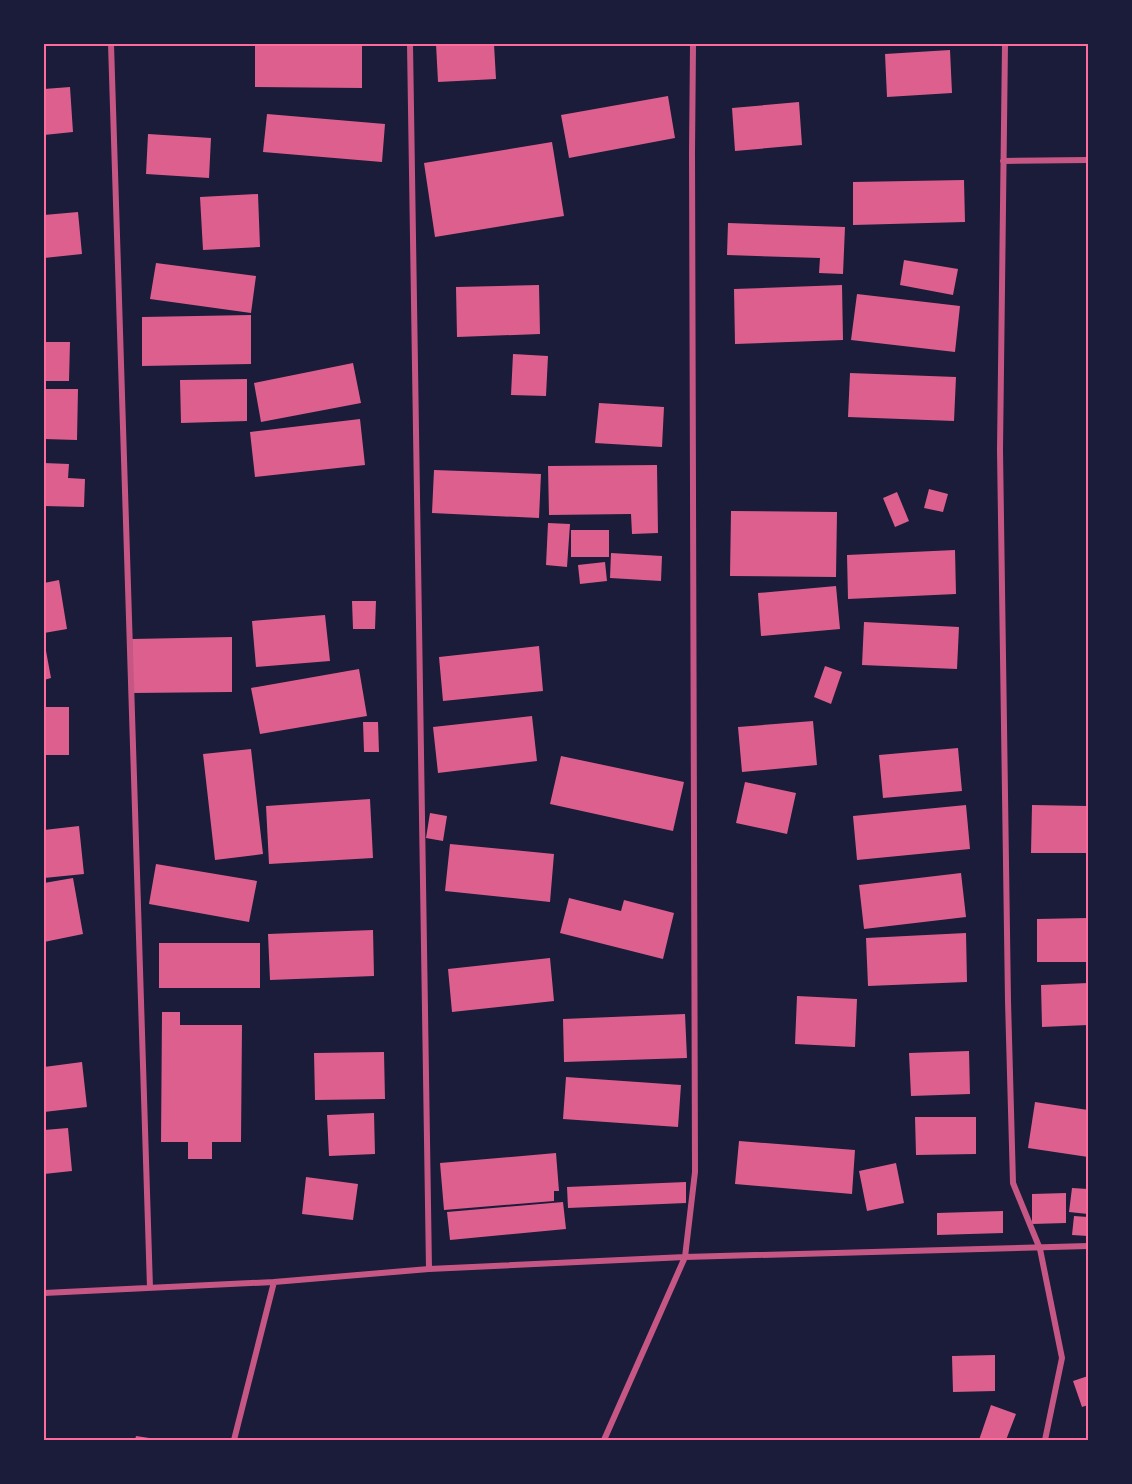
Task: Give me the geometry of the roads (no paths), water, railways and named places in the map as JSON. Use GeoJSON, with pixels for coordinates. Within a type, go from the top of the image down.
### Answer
{"type":"FeatureCollection","features":[{"type":"Feature","properties":{"kind":"street"},"geometry":{"type":"LineString","coordinates":[[111,44],[150,1288]]}},
{"type":"Feature","properties":{"kind":"street"},"geometry":{"type":"LineString","coordinates":[[410,44],[429,1269]]}},
{"type":"Feature","properties":{"kind":"street"},"geometry":{"type":"LineString","coordinates":[[604,1440],[685,1257],[696,1172],[693,44]]}},
{"type":"Feature","properties":{"kind":"street"},"geometry":{"type":"LineString","coordinates":[[1005,44],[1000,450],[1013,1184],[1040,1249],[1062,1358],[1045,1440]]}},
{"type":"Feature","properties":{"kind":"street"},"geometry":{"type":"LineString","coordinates":[[1003,161],[1089,160]]}},
{"type":"Feature","properties":{"kind":"street"},"geometry":{"type":"LineString","coordinates":[[44,1293],[274,1282],[429,1269],[685,1257],[1089,1246]]}},
{"type":"Feature","properties":{"kind":"street"},"geometry":{"type":"LineString","coordinates":[[234,1440],[274,1282]]}}]}
